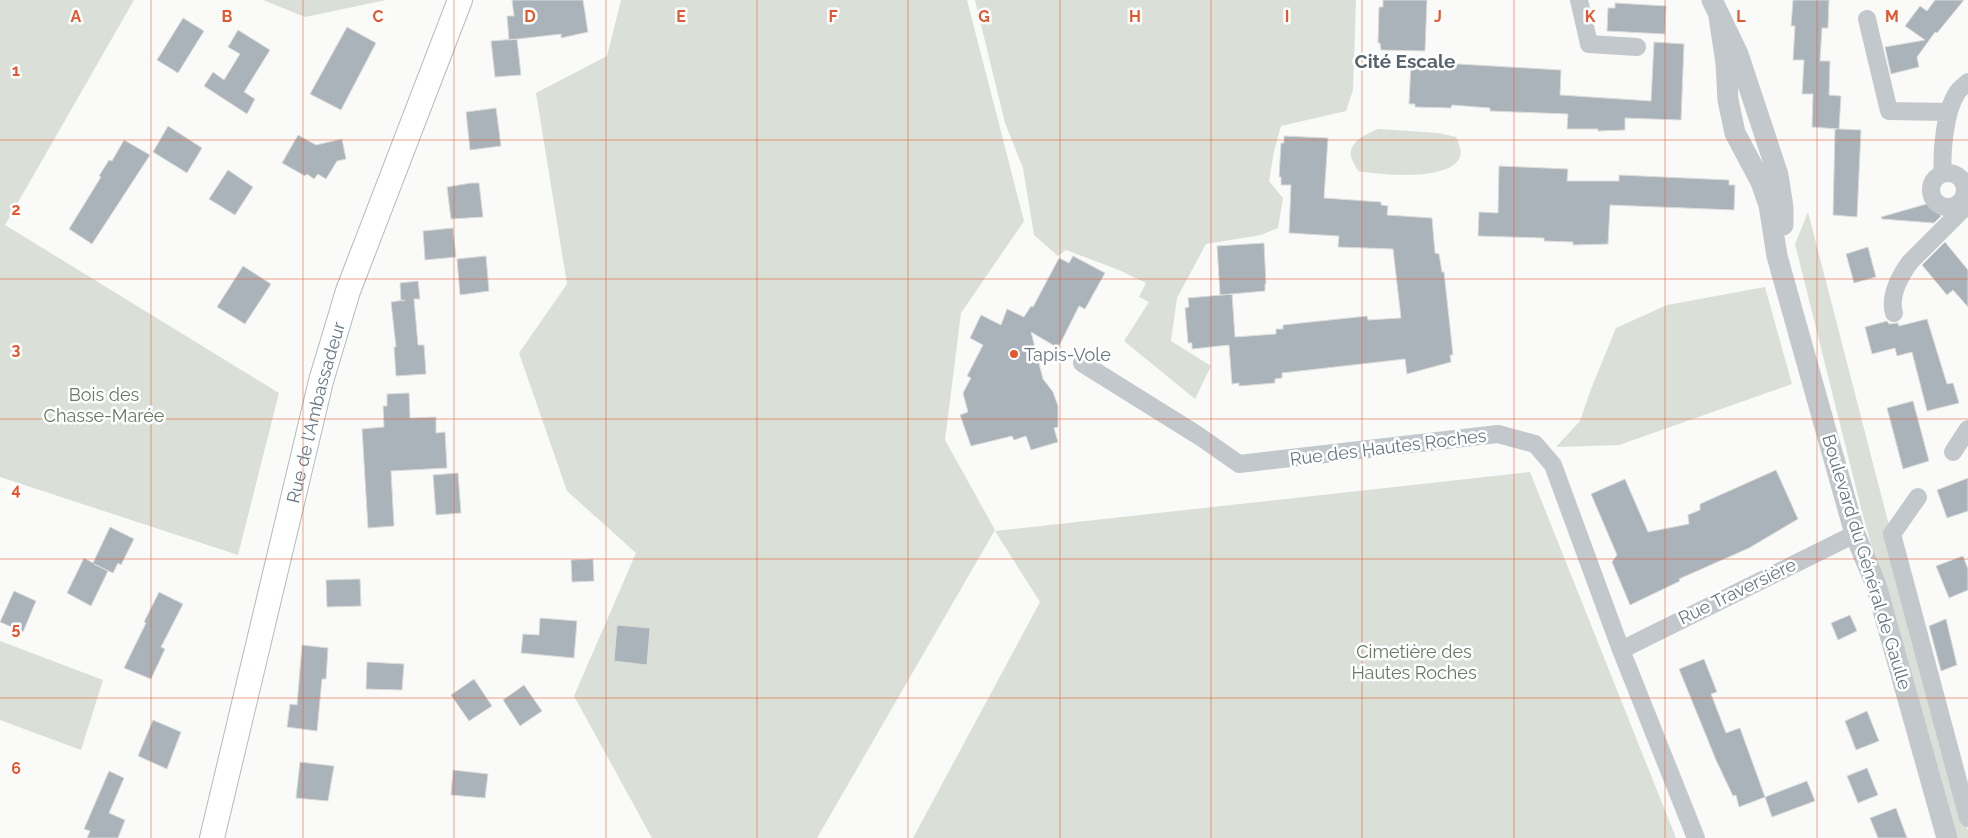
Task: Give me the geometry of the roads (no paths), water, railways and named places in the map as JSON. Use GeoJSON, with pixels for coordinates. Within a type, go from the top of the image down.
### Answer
{"type":"FeatureCollection","features":[{"type":"Feature","properties":{"kind":"main road","name":"Rue de l'Ambassadeur"},"geometry":{"type":"LineString","coordinates":[[212,838],[312,418],[348,291],[460,0]]}},
{"type":"Feature","properties":{"kind":"street"},"geometry":{"type":"LineString","coordinates":[[1579,0],[1589,44],[1637,47]]}},
{"type":"Feature","properties":{"kind":"street","name":"Boulevard du Général de Gaulle"},"geometry":{"type":"LineString","coordinates":[[1715,8],[1726,63],[1728,100],[1735,133],[1761,182],[1769,205],[1777,256],[1787,286],[1855,534],[1876,585],[1947,838]]}},
{"type":"Feature","properties":{"kind":"street"},"geometry":{"type":"LineString","coordinates":[[1867,19],[1889,111],[1949,112]]}},
{"type":"Feature","properties":{"kind":"street"},"geometry":{"type":"LineString","coordinates":[[1943,174],[1943,146],[1949,112],[1957,93],[1968,82]]}},
{"type":"Feature","properties":{"kind":"street"},"geometry":{"type":"LineString","coordinates":[[1943,174],[1953,174],[1962,180],[1965,189],[1964,207],[1949,207],[1934,201],[1932,185],[1936,178],[1943,174]]}},
{"type":"Feature","properties":{"kind":"street"},"geometry":{"type":"LineString","coordinates":[[1894,313],[1892,306],[1898,281],[1903,272],[1910,262],[1964,207]]}},
{"type":"Feature","properties":{"kind":"street","name":"Rue des Hautes Roches"},"geometry":{"type":"LineString","coordinates":[[1082,363],[1199,436],[1239,464],[1498,434],[1535,444],[1553,465],[1621,650],[1696,838]]}},
{"type":"Feature","properties":{"kind":"street"},"geometry":{"type":"LineString","coordinates":[[1953,452],[1968,429]]}},
{"type":"Feature","properties":{"kind":"street","name":"Boulevard du Général de Gaulle"},"geometry":{"type":"LineString","coordinates":[[1918,497],[1892,534],[1968,818]]}},
{"type":"Feature","properties":{"kind":"street","name":"Rue Traversière"},"geometry":{"type":"LineString","coordinates":[[1621,650],[1855,534]]}},
{"type":"Feature","properties":{"kind":"place","name":"Tapis-Vole"},"geometry":{"type":"Point","coordinates":[1014,354]}},
{"type":"Feature","properties":{"kind":"district","name":"Cité Escale"},"geometry":{"type":"Point","coordinates":[1405,61]}},
{"type":"Feature","properties":{"kind":"park label","name":"Bois des Chasse-Marée"},"geometry":{"type":"Point","coordinates":[104,404]}},
{"type":"Feature","properties":{"kind":"park label","name":"Cimetière des Hautes Roches"},"geometry":{"type":"Point","coordinates":[1414,661]}}]}
